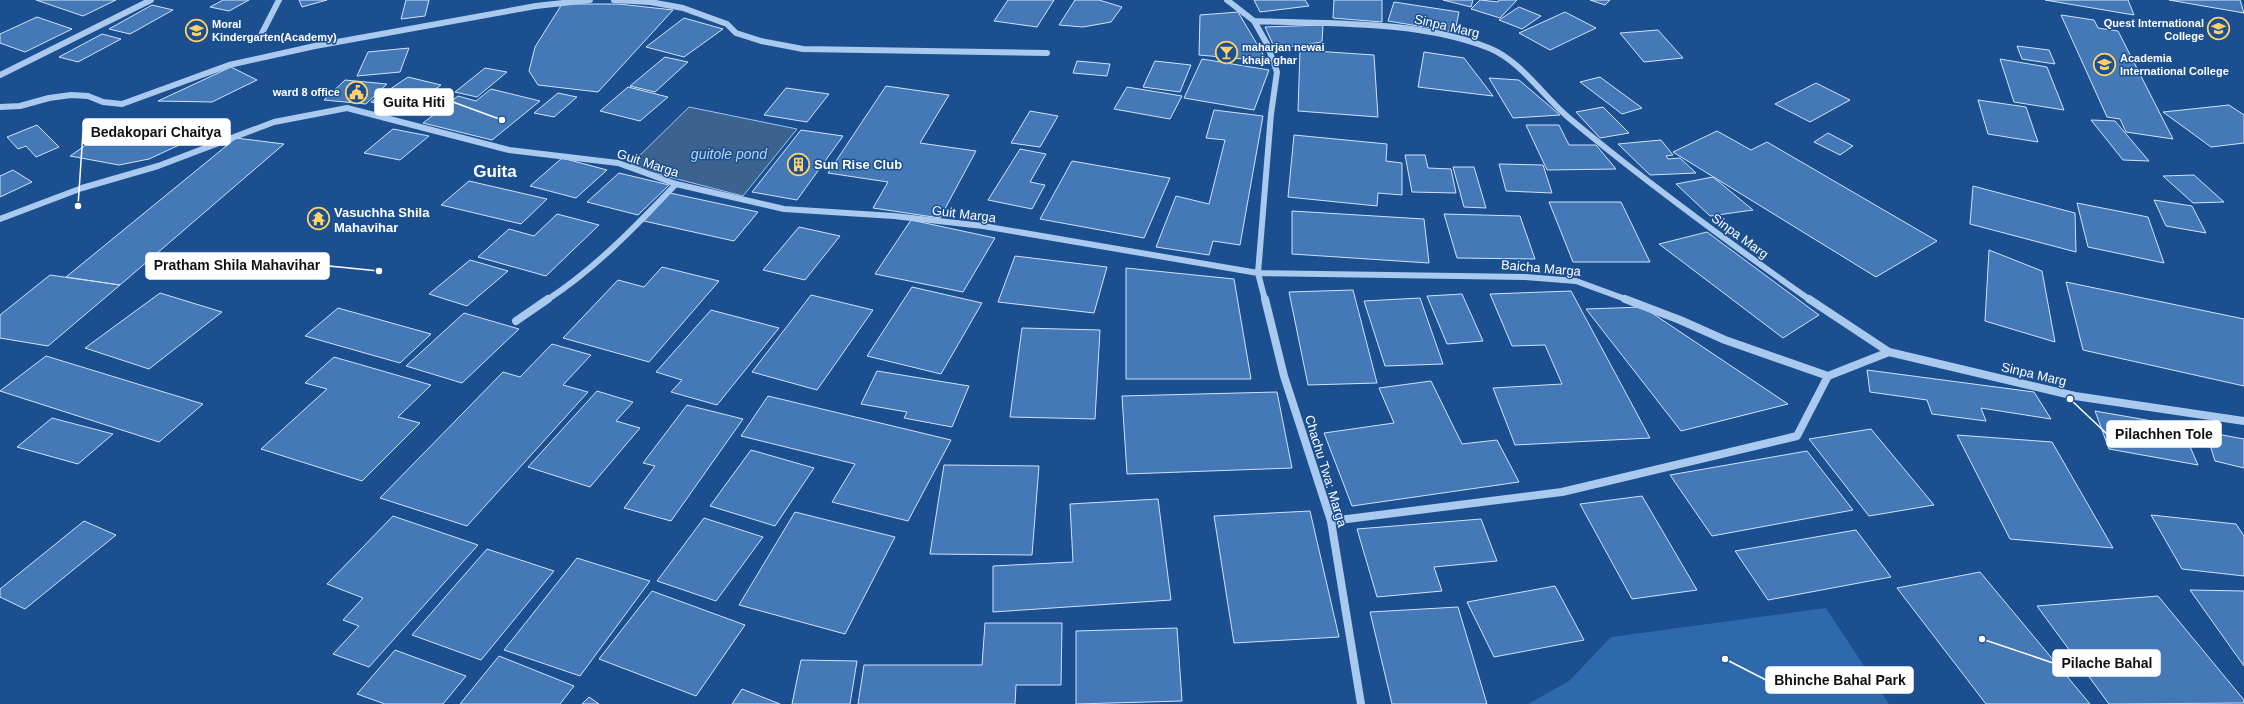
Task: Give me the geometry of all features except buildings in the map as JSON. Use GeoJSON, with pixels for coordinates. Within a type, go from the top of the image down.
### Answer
{"type":"FeatureCollection","features":[{"type":"Feature","properties":{"kind":"street"},"geometry":{"type":"LineString","coordinates":[[0,75],[151,0]]}},
{"type":"Feature","properties":{"kind":"street"},"geometry":{"type":"LineString","coordinates":[[260,37],[279,0]]}},
{"type":"Feature","properties":{"kind":"street"},"geometry":{"type":"LineString","coordinates":[[0,107],[20,106],[49,98],[71,95],[88,96],[103,102],[122,104],[229,65],[294,50],[400,29],[536,6],[590,0]]}},
{"type":"Feature","properties":{"kind":"street"},"geometry":{"type":"LineString","coordinates":[[614,0],[650,2],[683,8],[727,24],[736,33],[761,41],[804,49],[951,50],[1047,53]]}},
{"type":"Feature","properties":{"kind":"street"},"geometry":{"type":"LineString","coordinates":[[1227,0],[1254,21]]}},
{"type":"Feature","properties":{"kind":"street","name":"Chachu Twa: Marga"},"geometry":{"type":"LineString","coordinates":[[1254,21],[1267,44],[1277,72],[1271,114],[1258,272],[1284,376],[1331,521],[1362,704]]}},
{"type":"Feature","properties":{"kind":"street","name":"Sinpa Marg"},"geometry":{"type":"LineString","coordinates":[[1254,21],[1338,24],[1406,29],[1454,38],[1488,48],[1501,54],[1521,71],[1568,117],[1684,210],[1821,308],[1889,352],[2075,396],[2244,421]]}},
{"type":"Feature","properties":{"kind":"street","name":"Guit Marga"},"geometry":{"type":"LineString","coordinates":[[0,219],[82,188],[158,166],[274,122],[347,108],[509,150],[618,163],[676,184],[784,209],[894,216],[983,226],[1258,272]]}},
{"type":"Feature","properties":{"kind":"street"},"geometry":{"type":"LineString","coordinates":[[516,321],[576,281],[629,233],[676,184]]}},
{"type":"Feature","properties":{"kind":"street","name":"Baicha Marga"},"geometry":{"type":"LineString","coordinates":[[1258,272],[1525,277],[1576,281],[1680,320],[1725,340],[1828,376]]}},
{"type":"Feature","properties":{"kind":"street"},"geometry":{"type":"LineString","coordinates":[[1331,521],[1562,492],[1797,436],[1828,376],[1889,352]]}},
{"type":"Feature","properties":{"kind":"shaded area"},"geometry":{"type":"Polygon","coordinates":[[[1826,608],[1889,704],[1528,704],[1569,681],[1611,637],[1826,608]]]}},
{"type":"Feature","properties":{"kind":"water","name":"guitole pond"},"geometry":{"type":"Polygon","coordinates":[[[689,107],[797,129],[743,196],[650,172],[631,164],[689,107]]]}},
{"type":"Feature","properties":{"kind":"place","name":"Quest International College"},"geometry":{"type":"Point","coordinates":[2219,29]}},
{"type":"Feature","properties":{"kind":"place","name":"Moral Kindergarten(Academy)"},"geometry":{"type":"Point","coordinates":[196,30]}},
{"type":"Feature","properties":{"kind":"place","name":"maharjan newai khaja ghar"},"geometry":{"type":"Point","coordinates":[1227,53]}},
{"type":"Feature","properties":{"kind":"place","name":"Academia International College"},"geometry":{"type":"Point","coordinates":[2104,64]}},
{"type":"Feature","properties":{"kind":"place","name":"ward 8 office"},"geometry":{"type":"Point","coordinates":[356,92]}},
{"type":"Feature","properties":{"kind":"place","name":"Guita Hiti"},"geometry":{"type":"Point","coordinates":[502,120]}},
{"type":"Feature","properties":{"kind":"place","name":"Sun Rise Club"},"geometry":{"type":"Point","coordinates":[798,164]}},
{"type":"Feature","properties":{"kind":"place","name":"Bedakopari Chaitya"},"geometry":{"type":"Point","coordinates":[78,206]}},
{"type":"Feature","properties":{"kind":"place","name":"Vasuchha Shila Mahavihar"},"geometry":{"type":"Point","coordinates":[318,219]}},
{"type":"Feature","properties":{"kind":"place","name":"Pratham Shila Mahavihar"},"geometry":{"type":"Point","coordinates":[379,271]}},
{"type":"Feature","properties":{"kind":"place","name":"Pilachhen Tole"},"geometry":{"type":"Point","coordinates":[2070,399]}},
{"type":"Feature","properties":{"kind":"place","name":"Pilache Bahal"},"geometry":{"type":"Point","coordinates":[1982,639]}},
{"type":"Feature","properties":{"kind":"place","name":"Bhinche Bahal Park"},"geometry":{"type":"Point","coordinates":[1725,659]}},
{"type":"Feature","properties":{"kind":"district","name":"Guita"},"geometry":{"type":"Point","coordinates":[495,171]}}]}
